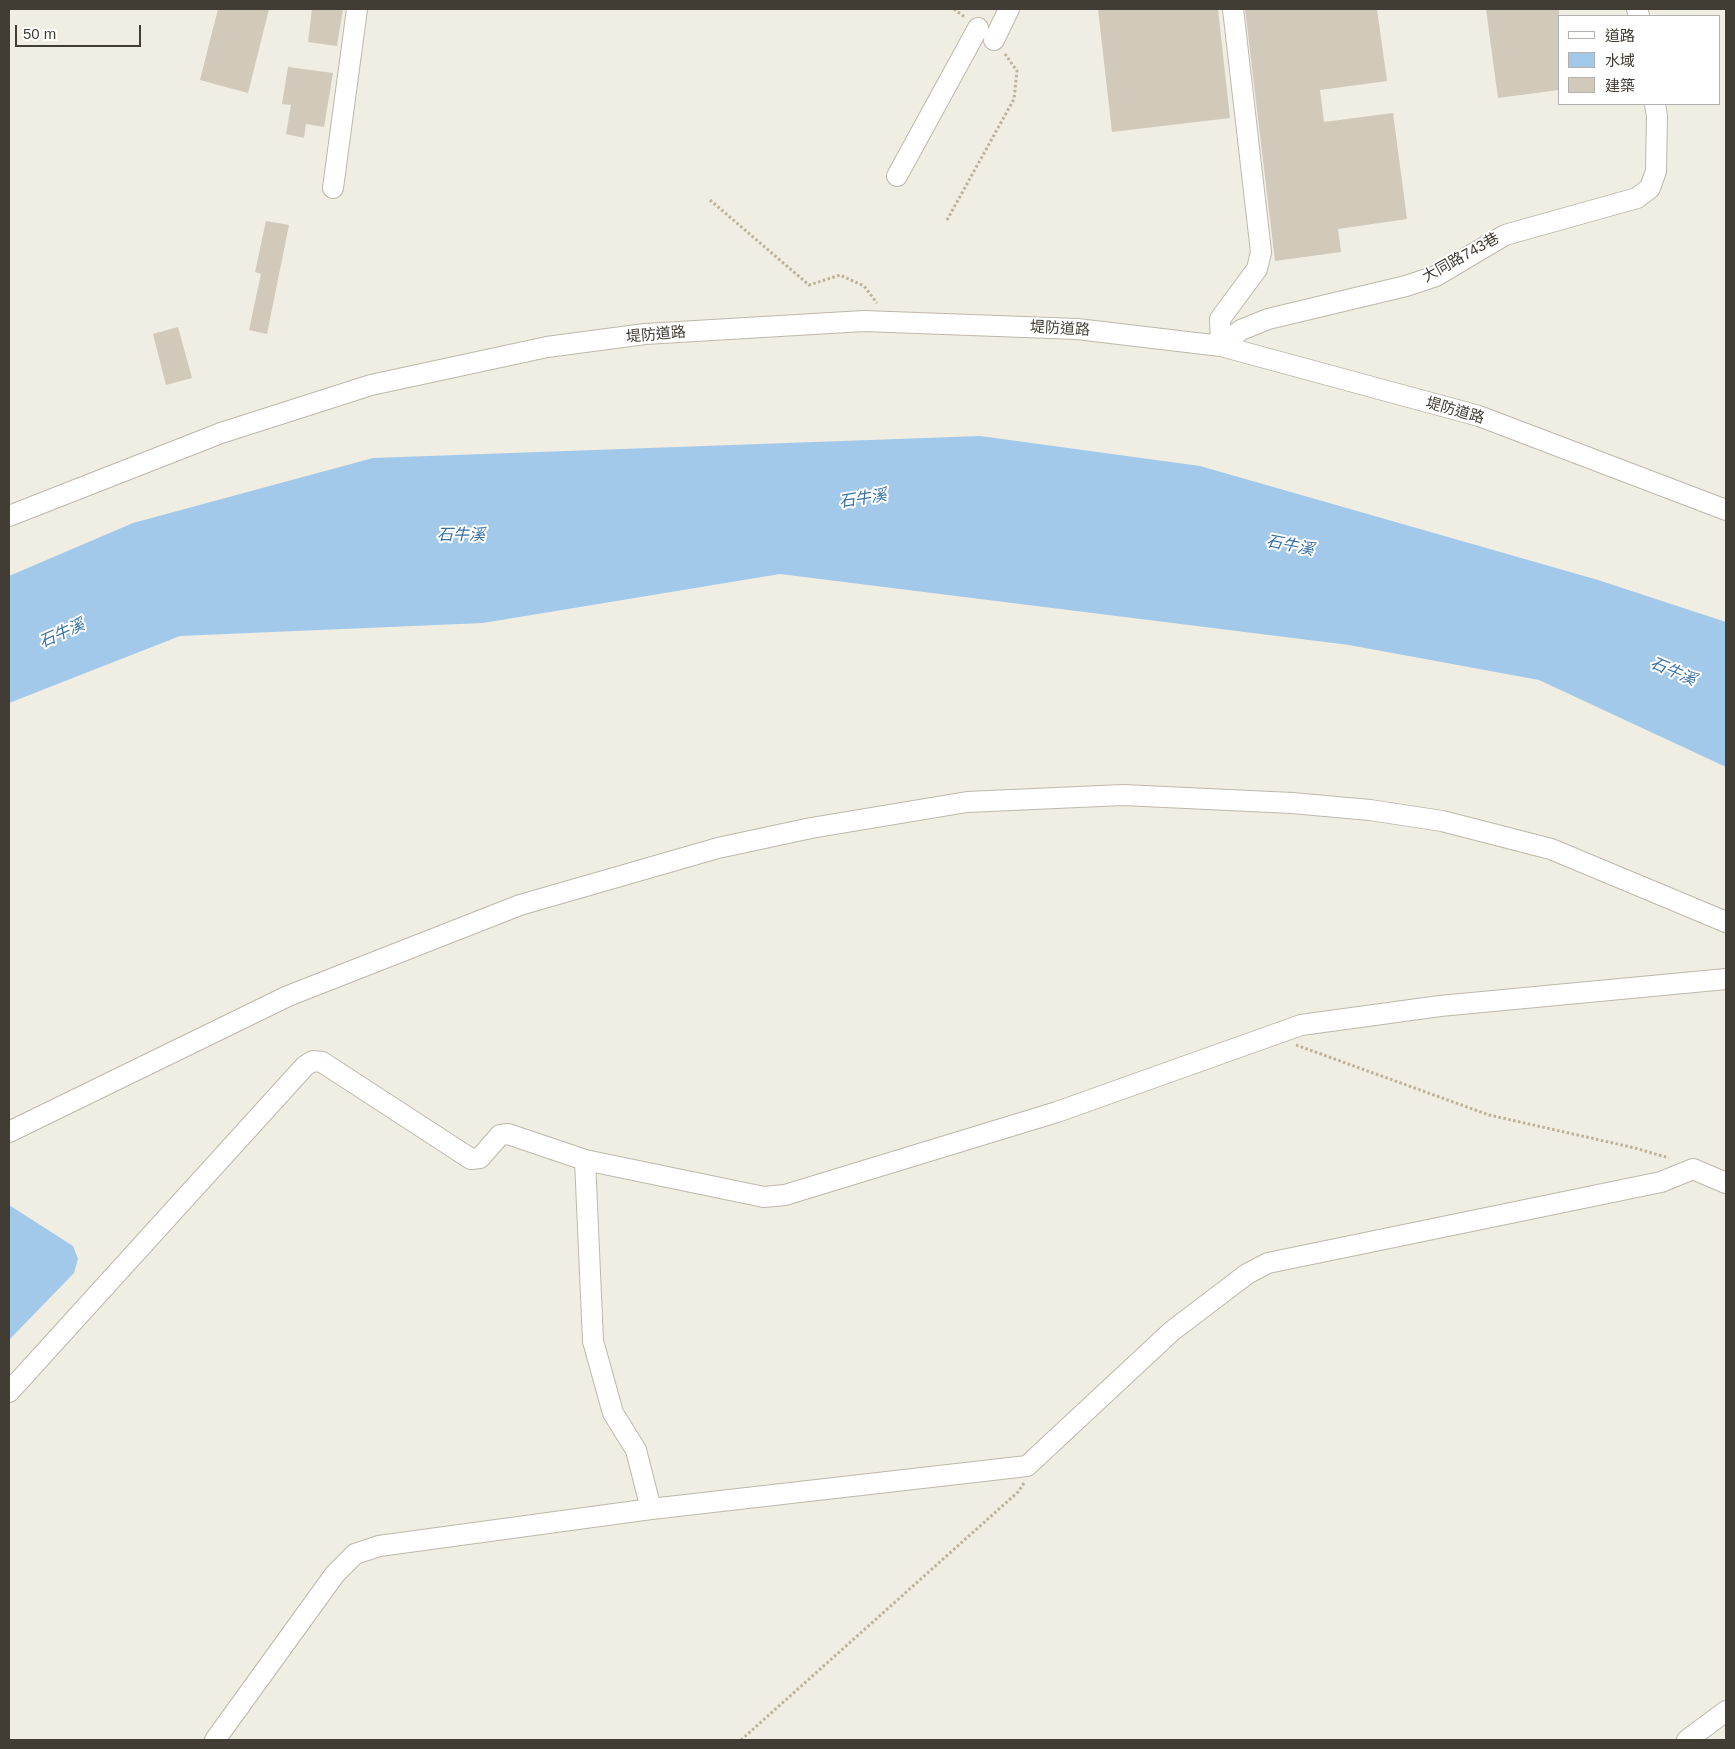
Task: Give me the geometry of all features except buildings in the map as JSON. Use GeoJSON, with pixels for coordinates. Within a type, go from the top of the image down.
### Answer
{"type":"FeatureCollection","features":[{"type":"Feature","properties":{"kind":"street"},"geometry":{"type":"LineString","coordinates":[[333,188],[357,9]]}},
{"type":"Feature","properties":{"kind":"street"},"geometry":{"type":"LineString","coordinates":[[994,40],[1009,9]]}},
{"type":"Feature","properties":{"kind":"street"},"geometry":{"type":"LineString","coordinates":[[1221,346],[1220,319],[1257,269],[1261,252],[1233,9]]}},
{"type":"Feature","properties":{"kind":"street"},"geometry":{"type":"LineString","coordinates":[[897,176],[978,28]]}},
{"type":"Feature","properties":{"kind":"street","name":"大同路743巷"},"geometry":{"type":"LineString","coordinates":[[1221,346],[1241,330],[1268,319],[1406,286],[1436,276],[1505,235],[1637,198],[1650,188],[1656,171],[1657,116],[1655,105]]}},
{"type":"Feature","properties":{"kind":"street","name":"堤防道路"},"geometry":{"type":"LineString","coordinates":[[9,516],[221,432],[371,385],[547,347],[645,334],[842,322],[1077,329],[1221,346],[1479,416],[1726,510]]}},
{"type":"Feature","properties":{"kind":"street"},"geometry":{"type":"LineString","coordinates":[[9,1132],[288,996],[520,904],[727,846],[811,828],[967,802],[1123,795],[1292,803],[1370,810],[1442,821],[1551,849],[1726,922]]}},
{"type":"Feature","properties":{"kind":"street"},"geometry":{"type":"LineString","coordinates":[[9,1392],[305,1066],[313,1061],[322,1062],[471,1159],[480,1158],[500,1135],[508,1134],[584,1160],[764,1197],[785,1195],[1057,1112],[1273,1033],[1301,1025],[1440,1006],[1726,980]]}},
{"type":"Feature","properties":{"kind":"street"},"geometry":{"type":"LineString","coordinates":[[584,1160],[592,1340],[613,1413],[636,1450],[651,1510]]}},
{"type":"Feature","properties":{"kind":"street"},"geometry":{"type":"LineString","coordinates":[[215,1740],[335,1574],[355,1554],[379,1546],[651,1510],[1027,1466],[1172,1331],[1247,1274],[1268,1263],[1661,1182],[1693,1169],[1726,1184]]}},
{"type":"Feature","properties":{"kind":"street"},"geometry":{"type":"LineString","coordinates":[[1687,1740],[1726,1711]]}},
{"type":"Feature","properties":{"kind":"path"},"geometry":{"type":"LineString","coordinates":[[947,220],[1014,99],[1017,71],[994,40]]}},
{"type":"Feature","properties":{"kind":"path"},"geometry":{"type":"LineString","coordinates":[[710,200],[809,285],[840,275],[850,279],[864,286],[891,322]]}},
{"type":"Feature","properties":{"kind":"path"},"geometry":{"type":"LineString","coordinates":[[1273,1033],[1323,1057],[1488,1115],[1635,1148],[1666,1157],[1693,1169]]}},
{"type":"Feature","properties":{"kind":"path"},"geometry":{"type":"LineString","coordinates":[[741,1740],[1018,1492],[1026,1480],[1027,1466]]}},
{"type":"Feature","properties":{"kind":"water","name":"石牛溪"},"geometry":{"type":"Polygon","coordinates":[[[980,436],[1200,466],[1598,580],[1726,622],[1726,767],[1539,680],[1349,645],[780,574],[483,623],[180,636],[9,703],[9,576],[133,523],[373,458],[980,436]]]}},
{"type":"Feature","properties":{"kind":"water"},"geometry":{"type":"Polygon","coordinates":[[[9,1205],[73,1246],[78,1259],[74,1273],[9,1340],[9,1205]]]}}]}
